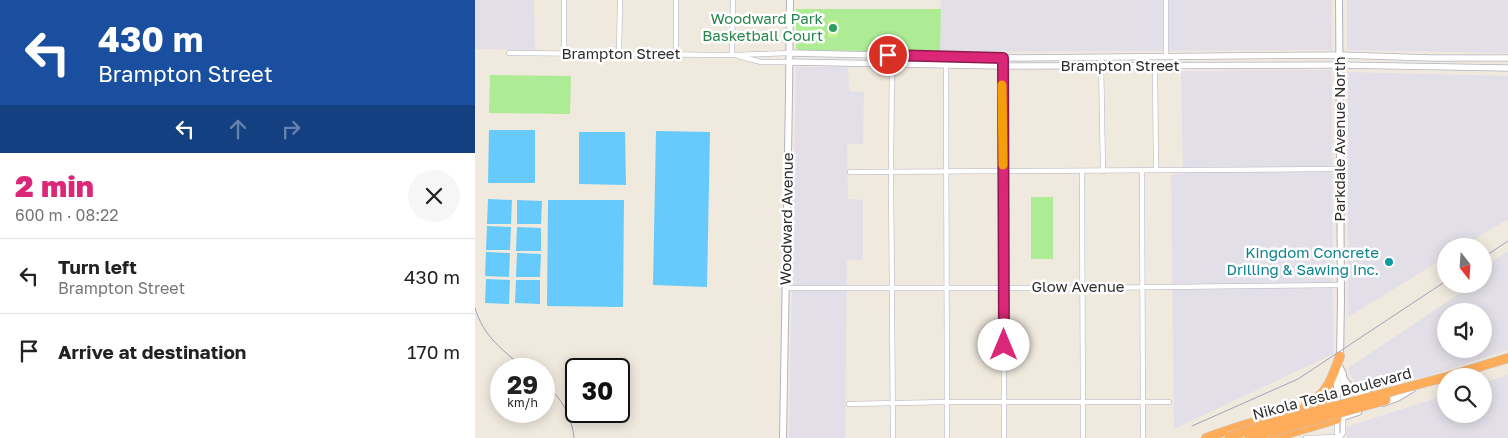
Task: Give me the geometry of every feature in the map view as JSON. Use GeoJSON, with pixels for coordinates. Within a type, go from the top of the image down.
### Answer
{"type":"FeatureCollection","features":[{"type":"Feature","properties":{"kind":"highway"},"geometry":{"type":"LineString","coordinates":[[1206,438],[1230,429],[1290,412],[1316,400],[1323,394],[1340,356]]}},
{"type":"Feature","properties":{"kind":"highway"},"geometry":{"type":"LineString","coordinates":[[1490,368],[1508,361]]}},
{"type":"Feature","properties":{"kind":"highway","name":"Nikola Tesla Boulevard"},"geometry":{"type":"LineString","coordinates":[[1484,368],[1508,361]]}},
{"type":"Feature","properties":{"kind":"highway","name":"Nikola Tesla Boulevard"},"geometry":{"type":"LineString","coordinates":[[1227,437],[1264,425],[1437,382]]}},
{"type":"Feature","properties":{"kind":"highway","name":"Nikola Tesla Boulevard"},"geometry":{"type":"LineString","coordinates":[[1249,438],[1437,382]]}},
{"type":"Feature","properties":{"kind":"highway"},"geometry":{"type":"LineString","coordinates":[[1290,412],[1340,410]]}},
{"type":"Feature","properties":{"kind":"highway"},"geometry":{"type":"LineString","coordinates":[[1273,438],[1304,428],[1340,410]]}},
{"type":"Feature","properties":{"kind":"main road","name":"Woodward Avenue"},"geometry":{"type":"LineString","coordinates":[[783,438],[790,0]]}},
{"type":"Feature","properties":{"kind":"main road","name":"Parkdale Avenue North"},"geometry":{"type":"LineString","coordinates":[[1339,0],[1340,368],[1343,374],[1340,410]]}},
{"type":"Feature","properties":{"kind":"main road"},"geometry":{"type":"LineString","coordinates":[[1484,368],[1508,361]]}},
{"type":"Feature","properties":{"kind":"main road","name":"Parkdale Avenue North"},"geometry":{"type":"LineString","coordinates":[[1340,368],[1337,374],[1340,410]]}},
{"type":"Feature","properties":{"kind":"main road"},"geometry":{"type":"LineString","coordinates":[[1343,379],[1356,392],[1371,395]]}},
{"type":"Feature","properties":{"kind":"main road"},"geometry":{"type":"LineString","coordinates":[[1340,410],[1371,395],[1411,389],[1437,382]]}},
{"type":"Feature","properties":{"kind":"main road"},"geometry":{"type":"LineString","coordinates":[[1340,410],[1397,398],[1411,389]]}},
{"type":"Feature","properties":{"kind":"main road"},"geometry":{"type":"LineString","coordinates":[[1340,410],[1395,390]]}},
{"type":"Feature","properties":{"kind":"street"},"geometry":{"type":"LineString","coordinates":[[563,54],[564,0]]}},
{"type":"Feature","properties":{"kind":"street"},"geometry":{"type":"LineString","coordinates":[[619,54],[620,0]]}},
{"type":"Feature","properties":{"kind":"street"},"geometry":{"type":"LineString","coordinates":[[676,0],[676,54]]}},
{"type":"Feature","properties":{"kind":"street"},"geometry":{"type":"LineString","coordinates":[[732,54],[733,0]]}},
{"type":"Feature","properties":{"kind":"street"},"geometry":{"type":"LineString","coordinates":[[1166,0],[1166,56]]}},
{"type":"Feature","properties":{"kind":"street","name":"Brampton Street"},"geometry":{"type":"LineString","coordinates":[[509,53],[790,53],[1003,58],[1340,55],[1507,58]]}},
{"type":"Feature","properties":{"kind":"street","name":"Brampton Street"},"geometry":{"type":"LineString","coordinates":[[732,54],[761,62],[1002,66],[1340,65],[1507,68]]}},
{"type":"Feature","properties":{"kind":"street"},"geometry":{"type":"LineString","coordinates":[[892,56],[893,438]]}},
{"type":"Feature","properties":{"kind":"street"},"geometry":{"type":"LineString","coordinates":[[946,57],[947,438]]}},
{"type":"Feature","properties":{"kind":"street"},"geometry":{"type":"LineString","coordinates":[[1003,58],[1004,438]]}},
{"type":"Feature","properties":{"kind":"street"},"geometry":{"type":"LineString","coordinates":[[1101,58],[1103,171]]}},
{"type":"Feature","properties":{"kind":"street"},"geometry":{"type":"LineString","coordinates":[[1431,58],[1433,67]]}},
{"type":"Feature","properties":{"kind":"street"},"geometry":{"type":"LineString","coordinates":[[1507,58],[1507,68]]}},
{"type":"Feature","properties":{"kind":"street"},"geometry":{"type":"LineString","coordinates":[[1155,65],[1156,170]]}},
{"type":"Feature","properties":{"kind":"street"},"geometry":{"type":"LineString","coordinates":[[850,172],[1340,169]]}},
{"type":"Feature","properties":{"kind":"street"},"geometry":{"type":"LineString","coordinates":[[1082,171],[1083,438]]}},
{"type":"Feature","properties":{"kind":"street"},"geometry":{"type":"LineString","coordinates":[[1141,171],[1143,438]]}},
{"type":"Feature","properties":{"kind":"street","name":"Glow Avenue"},"geometry":{"type":"LineString","coordinates":[[785,288],[1082,288],[1341,285]]}},
{"type":"Feature","properties":{"kind":"street"},"geometry":{"type":"LineString","coordinates":[[849,404],[1169,402]]}},
{"type":"Feature","properties":{"kind":"street","name":"Parkdale Avenue North"},"geometry":{"type":"LineString","coordinates":[[1340,410],[1337,433],[1340,438]]}},
{"type":"Feature","properties":{"kind":"street"},"geometry":{"type":"LineString","coordinates":[[1306,438],[1340,438]]}},
{"type":"Feature","properties":{"kind":"shaded area"},"geometry":{"type":"Polygon","coordinates":[[[475,0],[534,0],[535,50],[475,49],[475,0]]]}},
{"type":"Feature","properties":{"kind":"shaded area"},"geometry":{"type":"Polygon","coordinates":[[[941,0],[1332,0],[1332,50],[940,52],[941,0]]]}},
{"type":"Feature","properties":{"kind":"shaded area"},"geometry":{"type":"Polygon","coordinates":[[[1347,0],[1508,0],[1508,53],[1347,50],[1347,0]]]}},
{"type":"Feature","properties":{"kind":"shaded area"},"geometry":{"type":"Polygon","coordinates":[[[796,67],[848,67],[849,91],[864,92],[863,144],[847,144],[848,199],[863,200],[863,260],[847,260],[845,438],[789,438],[796,67]]]}},
{"type":"Feature","properties":{"kind":"shaded area"},"geometry":{"type":"Polygon","coordinates":[[[1332,70],[1333,354],[1174,429],[1171,175],[1183,174],[1181,71],[1332,70]]]}},
{"type":"Feature","properties":{"kind":"shaded area"},"geometry":{"type":"Polygon","coordinates":[[[1348,72],[1508,76],[1508,219],[1476,238],[1437,238],[1437,263],[1348,317],[1348,72]]]}},
{"type":"Feature","properties":{"kind":"shaded area"},"geometry":{"type":"Polygon","coordinates":[[[1508,251],[1508,350],[1492,355],[1492,303],[1446,303],[1460,293],[1492,293],[1493,261],[1508,251]]]}},
{"type":"Feature","properties":{"kind":"shaded area"},"geometry":{"type":"Polygon","coordinates":[[[1437,309],[1437,358],[1483,358],[1453,368],[1437,368],[1437,373],[1425,377],[1371,386],[1355,386],[1348,368],[1437,309]]]}},
{"type":"Feature","properties":{"kind":"shaded area"},"geometry":{"type":"Polygon","coordinates":[[[1508,375],[1508,438],[1347,438],[1346,427],[1437,398],[1437,423],[1492,423],[1492,380],[1508,375]]]}},
{"type":"Feature","properties":{"kind":"green space"},"geometry":{"type":"Polygon","coordinates":[[[796,9],[941,9],[940,52],[799,50],[796,48],[796,9]]]}},
{"type":"Feature","properties":{"kind":"green space","name":"Woodward Park Basketball Court"},"geometry":{"type":"Polygon","coordinates":[[[828,20],[838,20],[838,37],[828,37],[828,20]]]}},
{"type":"Feature","properties":{"kind":"green space"},"geometry":{"type":"Polygon","coordinates":[[[490,75],[571,76],[570,114],[489,113],[490,75]]]}},
{"type":"Feature","properties":{"kind":"green space"},"geometry":{"type":"Polygon","coordinates":[[[1031,197],[1053,197],[1053,259],[1031,259],[1031,197]]]}},
{"type":"Feature","properties":{"kind":"water"},"geometry":{"type":"Polygon","coordinates":[[[489,130],[535,130],[535,183],[488,183],[489,130]]]}},
{"type":"Feature","properties":{"kind":"water"},"geometry":{"type":"Polygon","coordinates":[[[656,131],[710,132],[707,287],[653,285],[656,131]]]}},
{"type":"Feature","properties":{"kind":"water"},"geometry":{"type":"Polygon","coordinates":[[[579,132],[625,132],[626,185],[579,184],[579,132]]]}},
{"type":"Feature","properties":{"kind":"water"},"geometry":{"type":"Polygon","coordinates":[[[488,199],[512,200],[511,224],[487,224],[488,199]]]}},
{"type":"Feature","properties":{"kind":"water"},"geometry":{"type":"Polygon","coordinates":[[[517,200],[542,201],[541,224],[517,224],[517,200]]]}},
{"type":"Feature","properties":{"kind":"water"},"geometry":{"type":"Polygon","coordinates":[[[548,200],[624,200],[623,307],[547,306],[548,200]]]}},
{"type":"Feature","properties":{"kind":"water"},"geometry":{"type":"Polygon","coordinates":[[[487,226],[511,227],[510,250],[486,250],[487,226]]]}},
{"type":"Feature","properties":{"kind":"water"},"geometry":{"type":"Polygon","coordinates":[[[517,227],[541,228],[541,251],[516,251],[517,227]]]}},
{"type":"Feature","properties":{"kind":"water"},"geometry":{"type":"Polygon","coordinates":[[[486,252],[510,253],[509,277],[485,276],[486,252]]]}},
{"type":"Feature","properties":{"kind":"water"},"geometry":{"type":"Polygon","coordinates":[[[517,253],[541,254],[540,277],[516,277],[517,253]]]}},
{"type":"Feature","properties":{"kind":"water"},"geometry":{"type":"Polygon","coordinates":[[[486,279],[510,280],[509,304],[485,303],[486,279]]]}},
{"type":"Feature","properties":{"kind":"water"},"geometry":{"type":"Polygon","coordinates":[[[516,280],[540,280],[540,304],[515,303],[516,280]]]}},
{"type":"Feature","properties":{"kind":"railway"},"geometry":{"type":"LineString","coordinates":[[1493,251],[1508,241]]}},
{"type":"Feature","properties":{"kind":"railway"},"geometry":{"type":"LineString","coordinates":[[1192,426],[1298,379],[1437,287]]}},
{"type":"Feature","properties":{"kind":"railway"},"geometry":{"type":"LineString","coordinates":[[475,308],[483,327],[495,343],[512,358]]}},
{"type":"Feature","properties":{"kind":"railway"},"geometry":{"type":"LineString","coordinates":[[555,393],[565,408],[571,422],[574,438]]}},
{"type":"Feature","properties":{"kind":"slow traffic"},"geometry":{"type":"LineString","coordinates":[[1002,85],[1003,165]]}},
{"type":"Feature","properties":{"kind":"place","name":"Woodward Park Basketball Court"},"geometry":{"type":"Point","coordinates":[833,28]}},
{"type":"Feature","properties":{"kind":"place","name":"Kingdom Concrete Drilling & Sawing Inc."},"geometry":{"type":"Point","coordinates":[1389,262]}},
{"type":"Feature","properties":{"kind":"route"},"geometry":{"type":"LineString","coordinates":[[888,55],[1003,58],[1004,345]]}}]}
